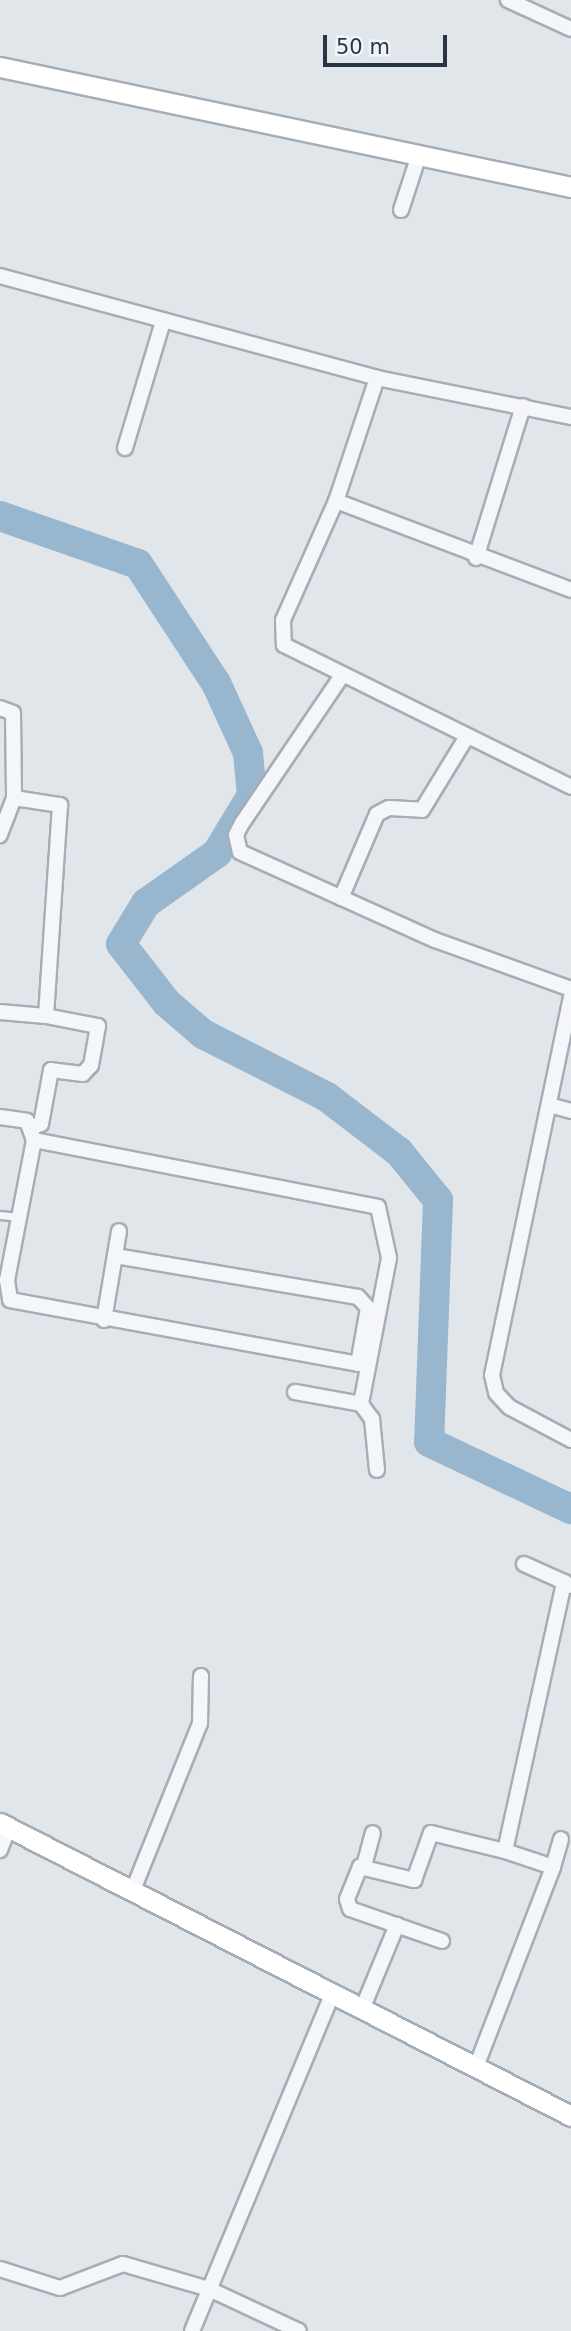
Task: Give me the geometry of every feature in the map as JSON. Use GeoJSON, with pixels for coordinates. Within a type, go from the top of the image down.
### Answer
{"type":"FeatureCollection","features":[{"type":"Feature","properties":{"kind":"street"},"geometry":{"type":"LineString","coordinates":[[508,0],[571,29]]}},
{"type":"Feature","properties":{"kind":"street"},"geometry":{"type":"LineString","coordinates":[[0,67],[571,187]]}},
{"type":"Feature","properties":{"kind":"street"},"geometry":{"type":"LineString","coordinates":[[401,210],[419,155]]}},
{"type":"Feature","properties":{"kind":"street"},"geometry":{"type":"LineString","coordinates":[[0,276],[377,378],[571,417]]}},
{"type":"Feature","properties":{"kind":"street"},"geometry":{"type":"LineString","coordinates":[[125,448],[163,321]]}},
{"type":"Feature","properties":{"kind":"street"},"geometry":{"type":"LineString","coordinates":[[377,378],[336,501],[281,633],[297,655],[571,788]]}},
{"type":"Feature","properties":{"kind":"street"},"geometry":{"type":"LineString","coordinates":[[476,558],[523,406]]}},
{"type":"Feature","properties":{"kind":"street"},"geometry":{"type":"LineString","coordinates":[[336,501],[476,558],[571,590]]}},
{"type":"Feature","properties":{"kind":"street"},"geometry":{"type":"LineString","coordinates":[[341,677],[236,835],[240,852],[341,898],[571,989]]}},
{"type":"Feature","properties":{"kind":"street"},"geometry":{"type":"LineString","coordinates":[[0,708],[13,713],[14,798],[0,835]]}},
{"type":"Feature","properties":{"kind":"street"},"geometry":{"type":"LineString","coordinates":[[341,898],[377,814],[389,808],[422,810],[466,738]]}},
{"type":"Feature","properties":{"kind":"street"},"geometry":{"type":"LineString","coordinates":[[14,798],[60,805],[46,1016]]}},
{"type":"Feature","properties":{"kind":"street"},"geometry":{"type":"LineString","coordinates":[[571,997],[492,1376],[496,1393],[509,1407],[571,1440]]}},
{"type":"Feature","properties":{"kind":"street"},"geometry":{"type":"LineString","coordinates":[[0,1012],[46,1016],[97,1026],[96,1046],[83,1074],[51,1070],[41,1124],[34,1133],[19,1217],[4,1274],[10,1300],[104,1320],[364,1365]]}},
{"type":"Feature","properties":{"kind":"street"},"geometry":{"type":"LineString","coordinates":[[549,1105],[571,1111]]}},
{"type":"Feature","properties":{"kind":"street"},"geometry":{"type":"LineString","coordinates":[[0,1117],[34,1133],[378,1207],[389,1258],[364,1365]]}},
{"type":"Feature","properties":{"kind":"street"},"geometry":{"type":"LineString","coordinates":[[104,1320],[119,1231]]}},
{"type":"Feature","properties":{"kind":"street"},"geometry":{"type":"LineString","coordinates":[[115,1256],[358,1297],[368,1308],[361,1404],[372,1419],[377,1470]]}},
{"type":"Feature","properties":{"kind":"street"},"geometry":{"type":"LineString","coordinates":[[295,1392],[361,1404]]}},
{"type":"Feature","properties":{"kind":"street"},"geometry":{"type":"LineString","coordinates":[[505,1851],[568,1584],[524,1564]]}},
{"type":"Feature","properties":{"kind":"street"},"geometry":{"type":"LineString","coordinates":[[133,1890],[200,1723],[201,1676]]}},
{"type":"Feature","properties":{"kind":"street"},"geometry":{"type":"LineString","coordinates":[[0,1850],[4,1825],[571,2116]]}},
{"type":"Feature","properties":{"kind":"street"},"geometry":{"type":"LineString","coordinates":[[373,1833],[347,1904],[442,1941]]}},
{"type":"Feature","properties":{"kind":"street"},"geometry":{"type":"LineString","coordinates":[[363,1866],[414,1880],[432,1833],[505,1851],[553,1867]]}},
{"type":"Feature","properties":{"kind":"street"},"geometry":{"type":"LineString","coordinates":[[476,2067],[553,1867],[561,1839]]}},
{"type":"Feature","properties":{"kind":"street"},"geometry":{"type":"LineString","coordinates":[[363,2007],[397,1925]]}},
{"type":"Feature","properties":{"kind":"street"},"geometry":{"type":"LineString","coordinates":[[192,2331],[333,1993]]}},
{"type":"Feature","properties":{"kind":"street"},"geometry":{"type":"LineString","coordinates":[[0,2269],[60,2288],[123,2264],[209,2289],[299,2331]]}},
{"type":"Feature","properties":{"kind":"lane"},"geometry":{"type":"LineString","coordinates":[[0,1215],[19,1217]]}},
{"type":"Feature","properties":{"kind":"waterway"},"geometry":{"type":"LineString","coordinates":[[0,516],[138,564],[216,683],[248,753],[252,795],[217,853],[146,903],[121,944],[167,1003],[203,1034],[327,1097],[399,1152],[438,1200],[429,1442],[571,1509]]}}]}
